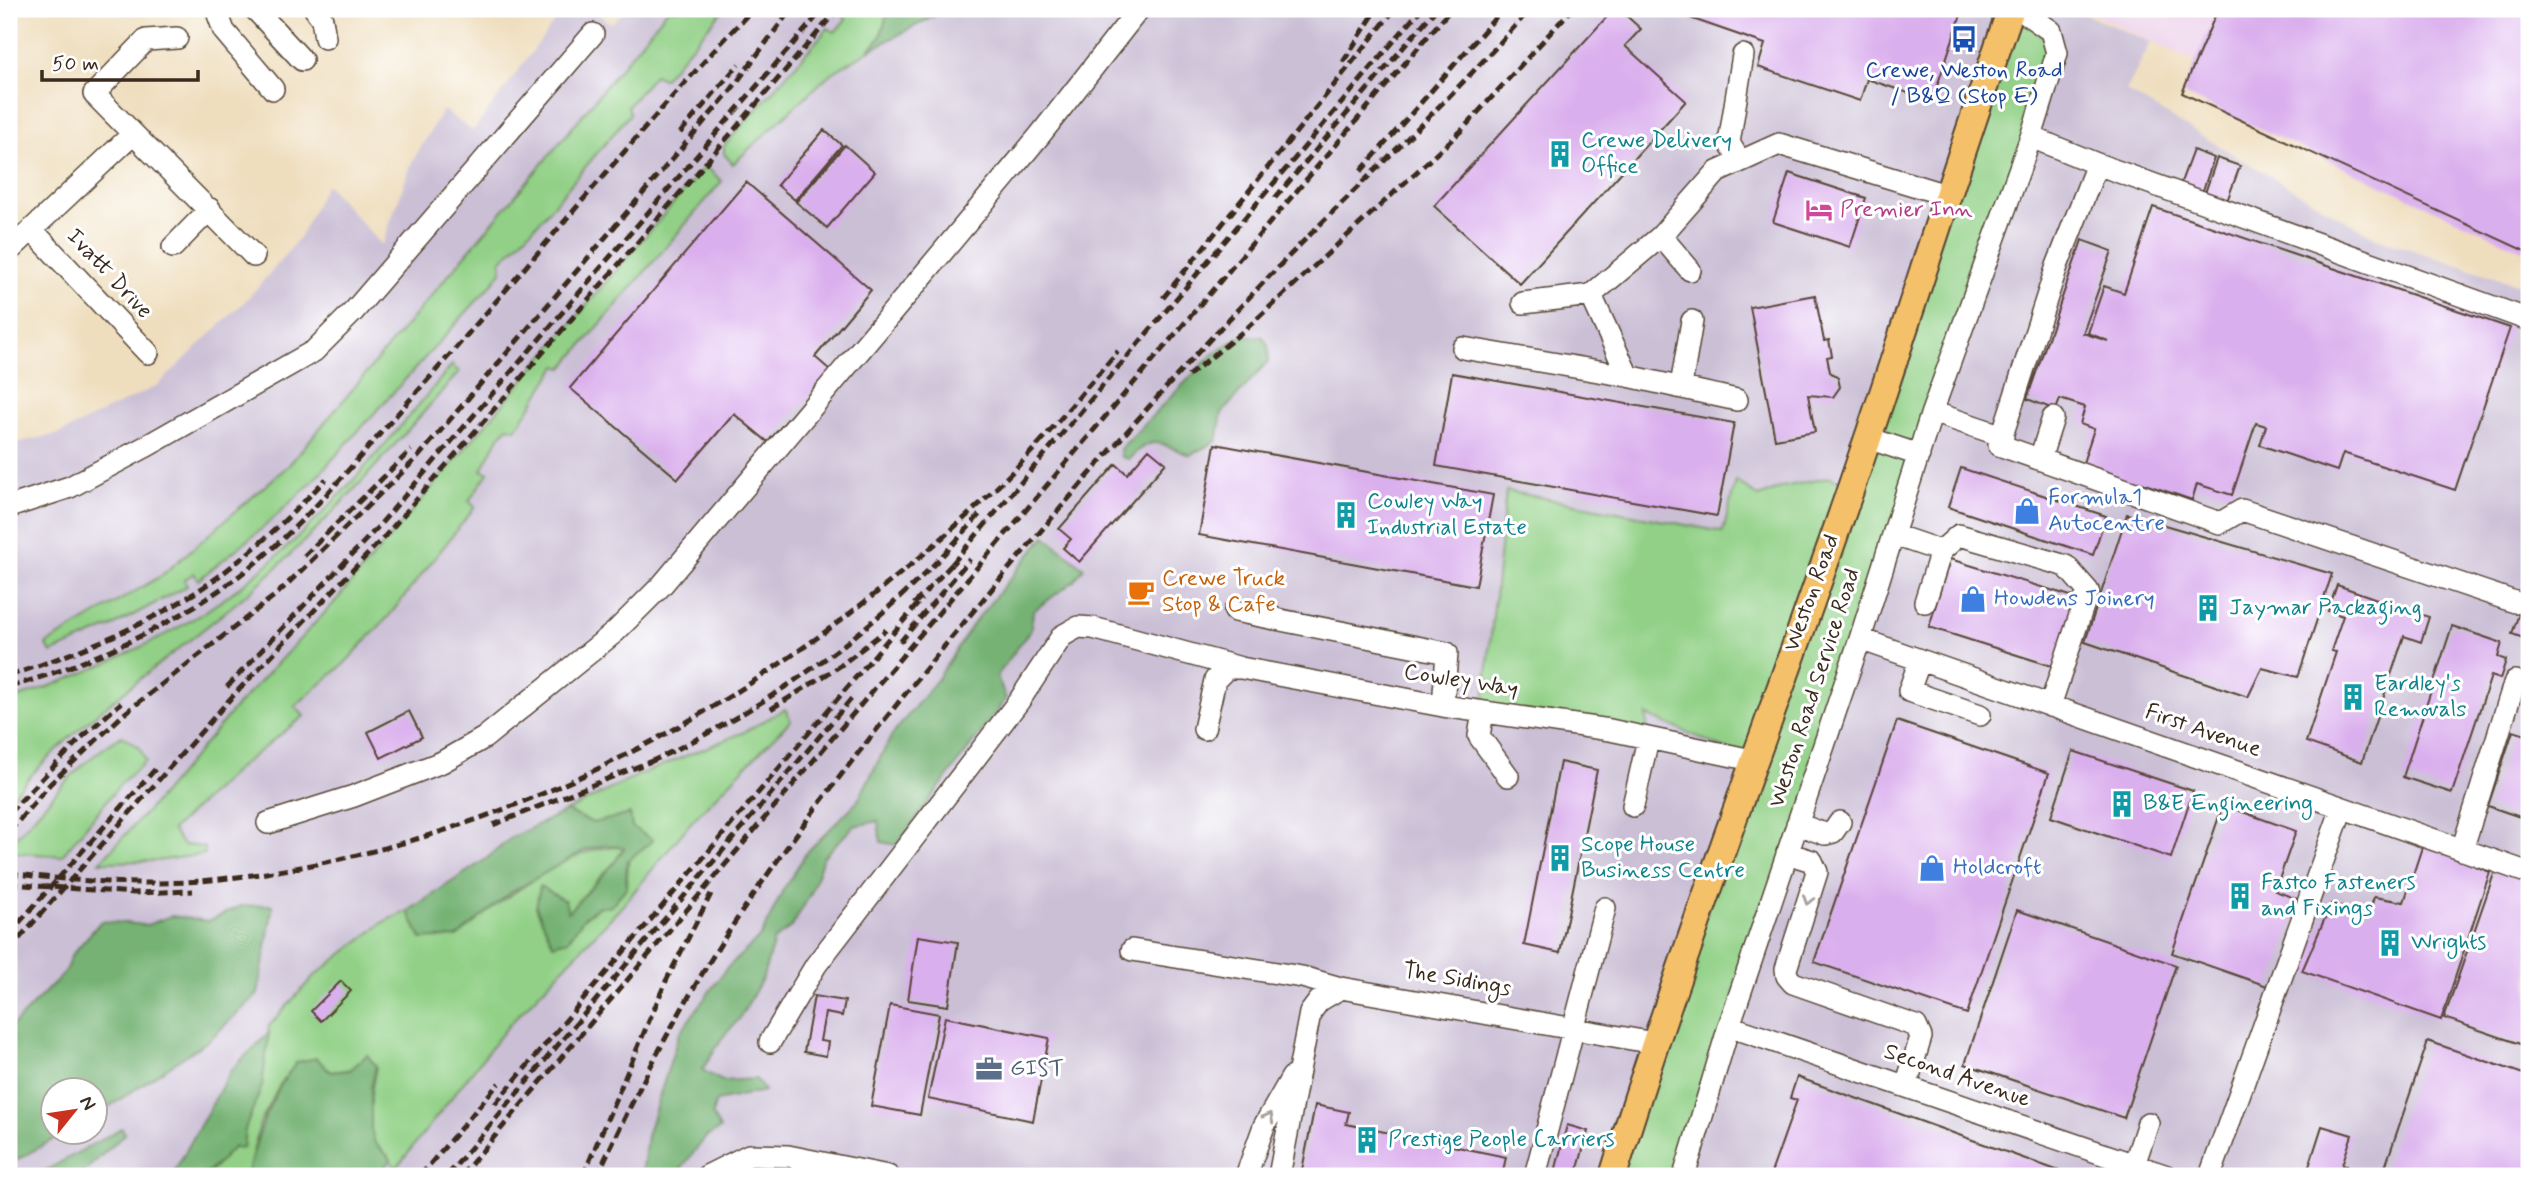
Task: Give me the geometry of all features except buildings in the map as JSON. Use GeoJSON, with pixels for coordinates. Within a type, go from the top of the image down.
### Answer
{"type":"FeatureCollection","features":[{"type":"Feature","properties":{"kind":"main road","name":"Weston Road"},"geometry":{"type":"LineString","coordinates":[[1613,1176],[1654,1043],[1868,438],[1946,195],[2011,9]]}},
{"type":"Feature","properties":{"kind":"street"},"geometry":{"type":"LineString","coordinates":[[216,9],[224,31],[273,89]]}},
{"type":"Feature","properties":{"kind":"street"},"geometry":{"type":"LineString","coordinates":[[255,9],[302,60]]}},
{"type":"Feature","properties":{"kind":"street"},"geometry":{"type":"LineString","coordinates":[[315,9],[322,19],[325,38]]}},
{"type":"Feature","properties":{"kind":"street"},"geometry":{"type":"LineString","coordinates":[[268,823],[354,796],[442,762],[484,737],[615,632],[662,585],[891,313],[1040,135],[1139,9]]}},
{"type":"Feature","properties":{"kind":"street","name":"Weston Road Service Road"},"geometry":{"type":"LineString","coordinates":[[1684,1176],[1729,1026],[1860,639],[1932,412],[2031,136],[2057,52],[2051,31],[2019,9]]}},
{"type":"Feature","properties":{"kind":"street"},"geometry":{"type":"LineString","coordinates":[[9,507],[70,487],[314,351],[355,311],[593,34]]}},
{"type":"Feature","properties":{"kind":"street"},"geometry":{"type":"LineString","coordinates":[[177,38],[146,40],[94,94],[254,256]]}},
{"type":"Feature","properties":{"kind":"street"},"geometry":{"type":"LineString","coordinates":[[1740,161],[1729,143],[1743,55]]}},
{"type":"Feature","properties":{"kind":"street"},"geometry":{"type":"LineString","coordinates":[[9,251],[132,134]]}},
{"type":"Feature","properties":{"kind":"street"},"geometry":{"type":"LineString","coordinates":[[2031,136],[2097,164],[2529,320]]}},
{"type":"Feature","properties":{"kind":"street"},"geometry":{"type":"LineString","coordinates":[[1522,303],[1591,295],[1661,236],[1717,172],[1779,144],[1946,195]]}},
{"type":"Feature","properties":{"kind":"street"},"geometry":{"type":"LineString","coordinates":[[2097,164],[2057,266],[2000,445],[2220,523],[2242,510],[2515,602]]}},
{"type":"Feature","properties":{"kind":"street"},"geometry":{"type":"LineString","coordinates":[[173,247],[210,209]]}},
{"type":"Feature","properties":{"kind":"street","name":"Ivatt Drive"},"geometry":{"type":"LineString","coordinates":[[32,230],[148,353]]}},
{"type":"Feature","properties":{"kind":"street"},"geometry":{"type":"LineString","coordinates":[[1661,236],[1690,270]]}},
{"type":"Feature","properties":{"kind":"street"},"geometry":{"type":"LineString","coordinates":[[1591,295],[1628,376]]}},
{"type":"Feature","properties":{"kind":"street"},"geometry":{"type":"LineString","coordinates":[[1681,386],[1692,321]]}},
{"type":"Feature","properties":{"kind":"street"},"geometry":{"type":"LineString","coordinates":[[1463,348],[1681,386],[1738,400]]}},
{"type":"Feature","properties":{"kind":"street"},"geometry":{"type":"LineString","coordinates":[[1932,412],[2003,436]]}},
{"type":"Feature","properties":{"kind":"street"},"geometry":{"type":"LineString","coordinates":[[2040,460],[2053,418]]}},
{"type":"Feature","properties":{"kind":"street"},"geometry":{"type":"LineString","coordinates":[[1868,438],[1919,455]]}},
{"type":"Feature","properties":{"kind":"street"},"geometry":{"type":"LineString","coordinates":[[1894,535],[1941,551]]}},
{"type":"Feature","properties":{"kind":"street"},"geometry":{"type":"LineString","coordinates":[[1925,602],[1941,551],[1959,535],[2066,566],[2088,591],[2050,706]]}},
{"type":"Feature","properties":{"kind":"street"},"geometry":{"type":"LineString","coordinates":[[1235,611],[1447,653],[1443,706]]}},
{"type":"Feature","properties":{"kind":"street","name":"Cowley Way"},"geometry":{"type":"LineString","coordinates":[[771,1042],[816,965],[1019,701],[1062,636],[1078,627],[1093,628],[1241,668],[1443,706],[1610,730],[1752,760]]}},
{"type":"Feature","properties":{"kind":"street","name":"First Avenue"},"geometry":{"type":"LineString","coordinates":[[1860,639],[2529,873]]}},
{"type":"Feature","properties":{"kind":"street"},"geometry":{"type":"LineString","coordinates":[[1920,660],[1909,691],[1980,715]]}},
{"type":"Feature","properties":{"kind":"street"},"geometry":{"type":"LineString","coordinates":[[1204,729],[1215,680],[1227,668],[1241,668]]}},
{"type":"Feature","properties":{"kind":"street"},"geometry":{"type":"LineString","coordinates":[[2462,850],[2515,681]]}},
{"type":"Feature","properties":{"kind":"street"},"geometry":{"type":"LineString","coordinates":[[1483,712],[1479,736],[1508,776]]}},
{"type":"Feature","properties":{"kind":"street"},"geometry":{"type":"LineString","coordinates":[[1633,806],[1648,739]]}},
{"type":"Feature","properties":{"kind":"street"},"geometry":{"type":"LineString","coordinates":[[2210,1176],[2342,808]]}},
{"type":"Feature","properties":{"kind":"street"},"geometry":{"type":"LineString","coordinates":[[1797,824],[1825,834],[1833,832],[1839,822]]}},
{"type":"Feature","properties":{"kind":"street"},"geometry":{"type":"LineString","coordinates":[[1787,853],[1812,861],[1817,872],[1786,969],[1787,976],[1793,983],[1916,1026],[1921,1037],[1906,1086]]}},
{"type":"Feature","properties":{"kind":"street"},"geometry":{"type":"LineString","coordinates":[[1535,1176],[1576,1029],[1605,908]]}},
{"type":"Feature","properties":{"kind":"street","name":"The Sidings"},"geometry":{"type":"LineString","coordinates":[[1132,950],[1302,976],[1341,988],[1654,1043]]}},
{"type":"Feature","properties":{"kind":"street"},"geometry":{"type":"LineString","coordinates":[[1279,1176],[1310,1013],[1319,1001],[1341,988]]}},
{"type":"Feature","properties":{"kind":"street","name":"Second Avenue"},"geometry":{"type":"LineString","coordinates":[[1729,1026],[2167,1176]]}},
{"type":"Feature","properties":{"kind":"street"},"geometry":{"type":"LineString","coordinates":[[1246,1176],[1264,1126],[1300,1063]]}},
{"type":"Feature","properties":{"kind":"street"},"geometry":{"type":"LineString","coordinates":[[2134,1165],[2148,1123]]}},
{"type":"Feature","properties":{"kind":"street"},"geometry":{"type":"LineString","coordinates":[[707,1176],[749,1155],[788,1156],[888,1176]]}},
{"type":"Feature","properties":{"kind":"shaded area"},"geometry":{"type":"Polygon","coordinates":[[[564,9],[591,9],[611,23],[627,9],[2072,9],[2151,42],[2126,91],[2376,238],[2529,288],[2529,1176],[9,1176],[9,444],[59,434],[158,385],[250,296],[282,259],[301,235],[326,184],[382,245],[412,162],[443,110],[473,131],[564,9]]]}},
{"type":"Feature","properties":{"kind":"shaded area"},"geometry":{"type":"Polygon","coordinates":[[[2083,9],[2218,9],[2196,62],[2083,9]]]}},
{"type":"Feature","properties":{"kind":"green space"},"geometry":{"type":"Polygon","coordinates":[[[668,9],[724,9],[663,79],[654,75],[628,106],[630,114],[539,222],[501,261],[502,270],[492,284],[310,484],[265,526],[198,580],[194,573],[184,580],[187,586],[113,626],[51,653],[46,644],[161,576],[289,465],[567,134],[668,9]]]}},
{"type":"Feature","properties":{"kind":"green space"},"geometry":{"type":"Polygon","coordinates":[[[845,9],[903,9],[903,12],[888,12],[880,38],[868,51],[829,75],[733,164],[724,154],[724,146],[828,28],[835,32],[846,19],[841,12],[845,9]]]}},
{"type":"Feature","properties":{"kind":"green space"},"geometry":{"type":"Polygon","coordinates":[[[903,9],[947,9],[868,51],[880,38],[888,12],[903,12],[903,9]]]}},
{"type":"Feature","properties":{"kind":"green space"},"geometry":{"type":"Polygon","coordinates":[[[2019,9],[2057,53],[1684,1176],[1613,1176],[1752,760],[1646,715],[1648,739],[1483,712],[1506,491],[1723,532],[1736,481],[1759,497],[1783,487],[1831,477],[1849,490],[2019,9]]]}},
{"type":"Feature","properties":{"kind":"green space"},"geometry":{"type":"Polygon","coordinates":[[[705,166],[722,181],[563,368],[557,366],[516,429],[508,427],[500,435],[482,470],[488,473],[469,501],[475,507],[388,617],[344,664],[295,706],[304,716],[243,764],[172,830],[183,845],[204,847],[205,854],[157,861],[100,862],[159,798],[233,710],[333,604],[705,166]]]}},
{"type":"Feature","properties":{"kind":"green space"},"geometry":{"type":"Polygon","coordinates":[[[1262,336],[1268,345],[1269,360],[1222,413],[1217,441],[1190,455],[1152,443],[1129,459],[1121,457],[1120,449],[1212,355],[1239,337],[1262,336]]]}},
{"type":"Feature","properties":{"kind":"green space"},"geometry":{"type":"Polygon","coordinates":[[[452,365],[459,372],[360,483],[282,563],[223,614],[95,715],[36,770],[9,800],[9,700],[134,650],[203,613],[239,588],[305,530],[367,466],[452,365]]]}},
{"type":"Feature","properties":{"kind":"green space"},"geometry":{"type":"Polygon","coordinates":[[[1045,536],[1084,568],[1074,581],[1033,611],[1031,629],[997,676],[1006,699],[896,845],[881,842],[878,821],[854,826],[823,857],[811,893],[792,926],[774,940],[763,977],[740,1018],[722,1038],[702,1070],[722,1081],[756,1079],[764,1091],[716,1101],[712,1115],[720,1129],[706,1137],[675,1176],[642,1176],[647,1136],[679,1034],[726,969],[761,936],[783,890],[807,852],[857,802],[892,735],[937,680],[973,624],[1045,536]]]}},
{"type":"Feature","properties":{"kind":"green space"},"geometry":{"type":"Polygon","coordinates":[[[785,709],[791,720],[693,820],[623,905],[509,1025],[396,1168],[377,1146],[370,1126],[376,1066],[331,1072],[316,1058],[283,1079],[260,1123],[247,1176],[201,1176],[212,1171],[234,1146],[243,1148],[245,1129],[262,1086],[269,1026],[313,977],[385,921],[408,911],[422,939],[483,913],[572,858],[590,851],[625,848],[567,913],[568,940],[583,918],[626,888],[632,827],[630,815],[593,823],[566,811],[639,775],[742,733],[785,709]]]}},
{"type":"Feature","properties":{"kind":"green space"},"geometry":{"type":"Polygon","coordinates":[[[122,736],[139,747],[146,761],[121,783],[62,856],[9,852],[9,845],[62,786],[90,759],[122,736]]]}},
{"type":"Feature","properties":{"kind":"green space"},"geometry":{"type":"Polygon","coordinates":[[[566,811],[593,823],[630,814],[632,827],[653,840],[627,861],[626,888],[610,907],[599,906],[583,919],[568,940],[553,944],[536,907],[540,886],[565,901],[568,912],[614,863],[624,848],[606,845],[585,850],[510,893],[457,937],[421,939],[408,911],[486,859],[512,837],[566,811]]]}},
{"type":"Feature","properties":{"kind":"green space"},"geometry":{"type":"Polygon","coordinates":[[[273,905],[258,994],[209,1040],[108,1107],[108,1076],[38,1076],[38,1146],[42,1146],[9,1164],[9,1029],[65,972],[71,956],[101,921],[147,925],[171,916],[209,921],[240,906],[273,905]]]}},
{"type":"Feature","properties":{"kind":"green space"},"geometry":{"type":"Polygon","coordinates":[[[269,1033],[262,1086],[245,1129],[243,1148],[234,1147],[208,1172],[172,1176],[231,1070],[269,1033]]]}},
{"type":"Feature","properties":{"kind":"green space"},"geometry":{"type":"Polygon","coordinates":[[[367,1055],[376,1066],[371,1089],[371,1129],[375,1143],[391,1159],[382,1172],[370,1176],[247,1176],[260,1130],[272,1102],[297,1062],[316,1058],[331,1072],[350,1070],[367,1055]]]}},
{"type":"Feature","properties":{"kind":"green space"},"geometry":{"type":"Polygon","coordinates":[[[122,1128],[125,1134],[79,1176],[36,1176],[90,1146],[108,1146],[108,1136],[122,1128]]]}},
{"type":"Feature","properties":{"kind":"railway"},"geometry":{"type":"LineString","coordinates":[[9,687],[95,657],[150,631],[228,584],[277,544],[344,475],[665,105],[753,9]]}},
{"type":"Feature","properties":{"kind":"railway"},"geometry":{"type":"LineString","coordinates":[[9,832],[50,784],[124,714],[278,593],[419,456],[731,90],[791,9]]}},
{"type":"Feature","properties":{"kind":"railway"},"geometry":{"type":"LineString","coordinates":[[227,687],[377,528],[823,9]]}},
{"type":"Feature","properties":{"kind":"railway"},"geometry":{"type":"LineString","coordinates":[[9,950],[230,699],[386,535],[838,9]]}},
{"type":"Feature","properties":{"kind":"railway"},"geometry":{"type":"LineString","coordinates":[[1343,62],[1377,9]]}},
{"type":"Feature","properties":{"kind":"railway"},"geometry":{"type":"LineString","coordinates":[[1163,298],[1395,9]]}},
{"type":"Feature","properties":{"kind":"railway"},"geometry":{"type":"LineString","coordinates":[[952,564],[1421,9]]}},
{"type":"Feature","properties":{"kind":"railway"},"geometry":{"type":"LineString","coordinates":[[1275,198],[1436,9]]}},
{"type":"Feature","properties":{"kind":"railway"},"geometry":{"type":"LineString","coordinates":[[461,1176],[1451,9]]}},
{"type":"Feature","properties":{"kind":"railway"},"geometry":{"type":"LineString","coordinates":[[1361,171],[1503,9]]}},
{"type":"Feature","properties":{"kind":"railway"},"geometry":{"type":"LineString","coordinates":[[597,1176],[652,1064],[713,956],[780,857],[891,712],[1037,535],[1196,354],[1295,249],[1465,80],[1530,9]]}},
{"type":"Feature","properties":{"kind":"railway"},"geometry":{"type":"LineString","coordinates":[[1188,376],[1247,328],[1461,131],[1572,9]]}},
{"type":"Feature","properties":{"kind":"railway"},"geometry":{"type":"LineString","coordinates":[[680,133],[739,64]]}},
{"type":"Feature","properties":{"kind":"railway"},"geometry":{"type":"LineString","coordinates":[[1038,445],[1118,351]]}},
{"type":"Feature","properties":{"kind":"railway"},"geometry":{"type":"LineString","coordinates":[[9,873],[153,883],[201,881],[293,868],[383,848],[471,821],[556,788],[639,748],[719,703],[797,652],[871,597],[939,541],[982,502],[1043,439]]}},
{"type":"Feature","properties":{"kind":"railway"},"geometry":{"type":"LineString","coordinates":[[304,556],[411,450]]}},
{"type":"Feature","properties":{"kind":"railway"},"geometry":{"type":"LineString","coordinates":[[9,676],[96,643],[180,602],[257,546],[326,479]]}},
{"type":"Feature","properties":{"kind":"railway"},"geometry":{"type":"LineString","coordinates":[[650,762],[743,714],[828,656],[908,590],[980,514]]}},
{"type":"Feature","properties":{"kind":"railway"},"geometry":{"type":"LineString","coordinates":[[900,642],[970,559]]}},
{"type":"Feature","properties":{"kind":"railway"},"geometry":{"type":"LineString","coordinates":[[914,604],[955,561]]}},
{"type":"Feature","properties":{"kind":"railway"},"geometry":{"type":"LineString","coordinates":[[495,1104],[922,599]]}},
{"type":"Feature","properties":{"kind":"railway"},"geometry":{"type":"LineString","coordinates":[[771,709],[840,666],[886,630]]}},
{"type":"Feature","properties":{"kind":"railway"},"geometry":{"type":"LineString","coordinates":[[447,1176],[852,698]]}},
{"type":"Feature","properties":{"kind":"railway"},"geometry":{"type":"LineString","coordinates":[[9,813],[81,738],[121,703]]}},
{"type":"Feature","properties":{"kind":"railway"},"geometry":{"type":"LineString","coordinates":[[493,825],[659,758]]}},
{"type":"Feature","properties":{"kind":"railway"},"geometry":{"type":"LineString","coordinates":[[9,934],[158,766]]}},
{"type":"Feature","properties":{"kind":"railway"},"geometry":{"type":"LineString","coordinates":[[9,884],[134,893],[193,891]]}},
{"type":"Feature","properties":{"kind":"railway"},"geometry":{"type":"LineString","coordinates":[[583,1176],[666,981],[713,890]]}},
{"type":"Feature","properties":{"kind":"railway"},"geometry":{"type":"LineString","coordinates":[[420,1176],[499,1083]]}},
{"type":"Feature","properties":{"kind":"place","name":"Crewe, Weston Road / B&Q (Stop E)"},"geometry":{"type":"Point","coordinates":[1964,39]}},
{"type":"Feature","properties":{"kind":"place","name":"Crewe Delivery Office"},"geometry":{"type":"Point","coordinates":[1560,154]}},
{"type":"Feature","properties":{"kind":"place","name":"Premier Inn"},"geometry":{"type":"Point","coordinates":[1819,210]}},
{"type":"Feature","properties":{"kind":"place","name":"Formula1 Autocentre"},"geometry":{"type":"Point","coordinates":[2027,511]}},
{"type":"Feature","properties":{"kind":"place","name":"Cowley Way Industrial Estate"},"geometry":{"type":"Point","coordinates":[1346,515]}},
{"type":"Feature","properties":{"kind":"place","name":"Crewe Truck Stop & Cafe"},"geometry":{"type":"Point","coordinates":[1141,592]}},
{"type":"Feature","properties":{"kind":"place","name":"Howdens Joinery"},"geometry":{"type":"Point","coordinates":[1973,599]}},
{"type":"Feature","properties":{"kind":"place","name":"Jaymar Packaging"},"geometry":{"type":"Point","coordinates":[2208,608]}},
{"type":"Feature","properties":{"kind":"place","name":"Eardley's Removals"},"geometry":{"type":"Point","coordinates":[2353,697]}},
{"type":"Feature","properties":{"kind":"place","name":"B&E Engineering"},"geometry":{"type":"Point","coordinates":[2122,804]}},
{"type":"Feature","properties":{"kind":"place","name":"Scope House Business Centre"},"geometry":{"type":"Point","coordinates":[1560,858]}},
{"type":"Feature","properties":{"kind":"place","name":"Holdcroft"},"geometry":{"type":"Point","coordinates":[1932,868]}},
{"type":"Feature","properties":{"kind":"place","name":"Fastco Fasteners and Fixings"},"geometry":{"type":"Point","coordinates":[2240,896]}},
{"type":"Feature","properties":{"kind":"place","name":"Wrights"},"geometry":{"type":"Point","coordinates":[2390,943]}},
{"type":"Feature","properties":{"kind":"place","name":"GIST"},"geometry":{"type":"Point","coordinates":[989,1069]}},
{"type":"Feature","properties":{"kind":"place","name":"Prestige People Carriers"},"geometry":{"type":"Point","coordinates":[1367,1140]}}]}
